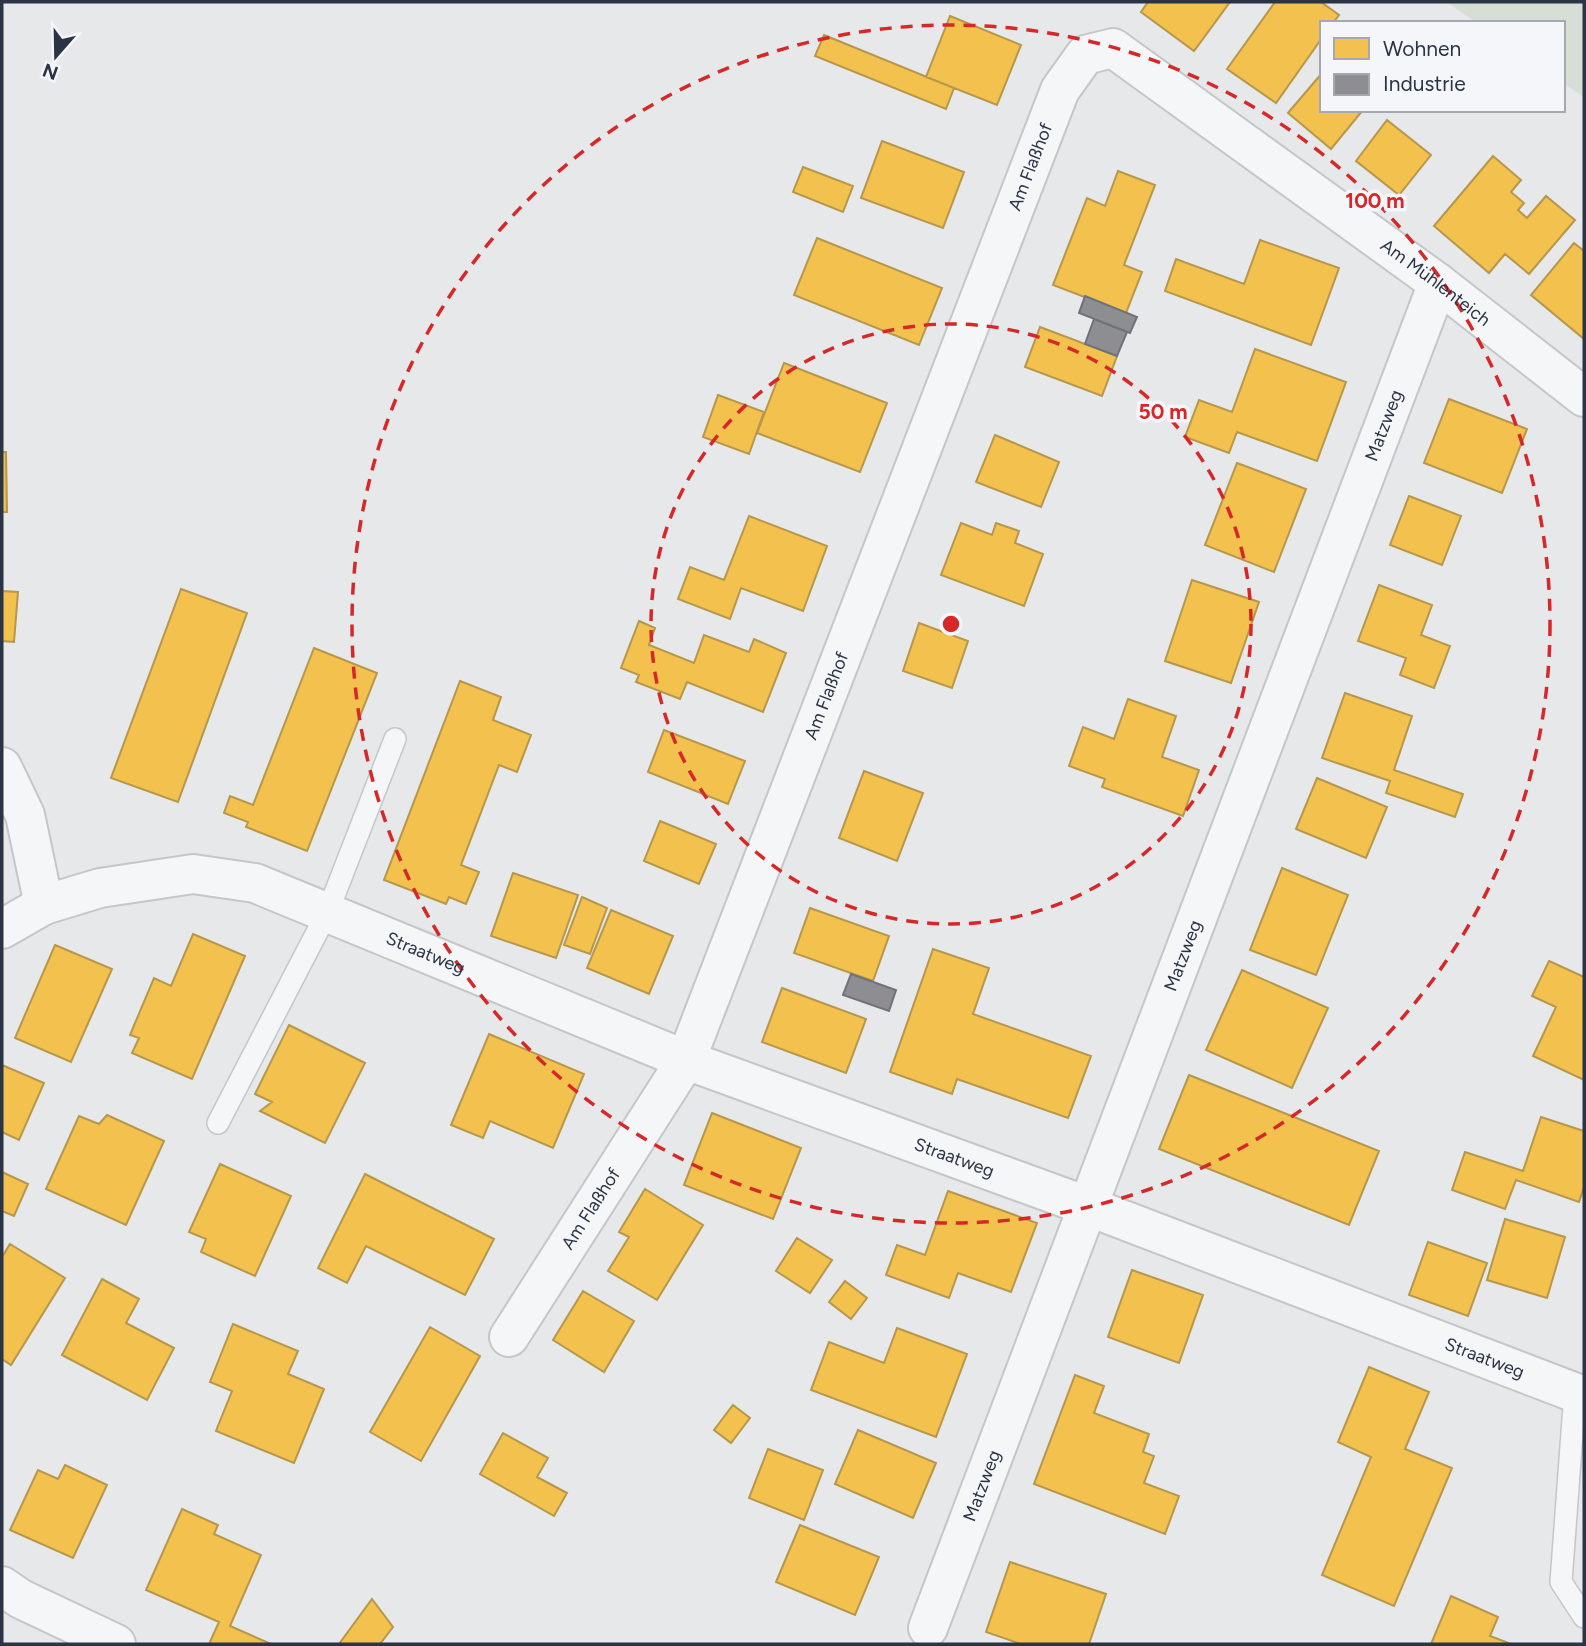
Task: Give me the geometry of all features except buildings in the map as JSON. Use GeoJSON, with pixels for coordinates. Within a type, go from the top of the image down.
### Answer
{"type":"FeatureCollection","features":[{"type":"Feature","properties":{"kind":"street","name":"Am Mühlenteich"},"geometry":{"type":"LineString","coordinates":[[1113,48],[1438,283],[1584,397]]}},
{"type":"Feature","properties":{"kind":"street","name":"Am Flaßhof"},"geometry":{"type":"LineString","coordinates":[[509,1337],[686,1060],[1060,90],[1085,55],[1113,48]]}},
{"type":"Feature","properties":{"kind":"street","name":"Matzweg"},"geometry":{"type":"LineString","coordinates":[[928,1628],[1438,283]]}},
{"type":"Feature","properties":{"kind":"street"},"geometry":{"type":"LineString","coordinates":[[2,767],[25,815],[44,905]]}},
{"type":"Feature","properties":{"kind":"street","name":"Straatweg"},"geometry":{"type":"LineString","coordinates":[[2,929],[44,905],[100,888],[193,874],[255,883],[686,1060],[1087,1206],[1579,1394]]}},
{"type":"Feature","properties":{"kind":"street"},"geometry":{"type":"LineString","coordinates":[[2,1586],[116,1644]]}},
{"type":"Feature","properties":{"kind":"lane"},"geometry":{"type":"LineString","coordinates":[[218,1123],[328,912],[395,739]]}},
{"type":"Feature","properties":{"kind":"lane"},"geometry":{"type":"LineString","coordinates":[[1579,1394],[1561,1582],[1584,1617]]}},
{"type":"Feature","properties":{"kind":"shaded area"},"geometry":{"type":"Polygon","coordinates":[[[1447,2],[1584,2],[1584,97],[1565,84],[1565,21],[1474,21],[1447,2]]]}}]}
